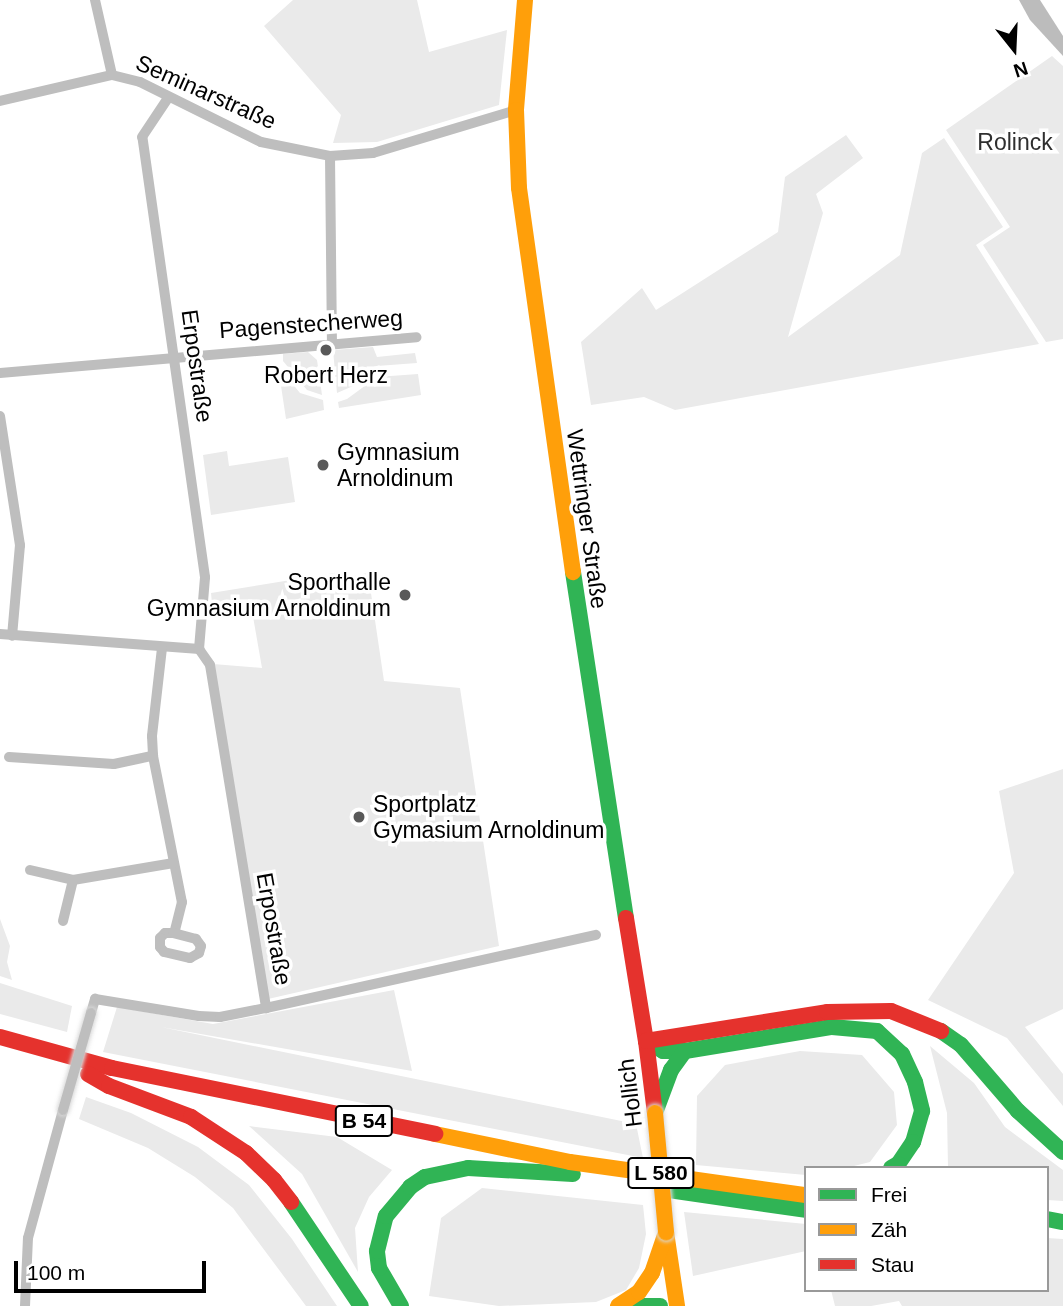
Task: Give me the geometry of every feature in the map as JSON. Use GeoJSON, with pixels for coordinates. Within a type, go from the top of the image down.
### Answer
{"type":"FeatureCollection","features":[{"type":"Feature","properties":{"kind":"main road","name":"Wettringer Straße"},"geometry":{"type":"LineString","coordinates":[[525,0],[516,110],[519,188],[531,290],[592,709],[646,1041]]}},
{"type":"Feature","properties":{"kind":"main road"},"geometry":{"type":"LineString","coordinates":[[646,1041],[827,1012],[891,1011],[933,1026],[961,1045],[1018,1111],[1063,1152]]}},
{"type":"Feature","properties":{"kind":"main road"},"geometry":{"type":"LineString","coordinates":[[646,1041],[663,1051],[685,1051],[832,1027],[877,1031],[902,1054],[915,1082],[922,1111],[913,1142],[894,1166]]}},
{"type":"Feature","properties":{"kind":"main road","name":"B 54"},"geometry":{"type":"LineString","coordinates":[[0,1037],[112,1068],[570,1162],[776,1193],[804,1193]]}},
{"type":"Feature","properties":{"kind":"main road","name":"Hollich"},"geometry":{"type":"LineString","coordinates":[[646,1041],[666,1232],[677,1306]]}},
{"type":"Feature","properties":{"kind":"main road","name":"B 54"},"geometry":{"type":"LineString","coordinates":[[0,1051],[88,1074],[302,1121],[573,1174],[804,1210]]}},
{"type":"Feature","properties":{"kind":"main road"},"geometry":{"type":"LineString","coordinates":[[655,1113],[666,1080],[685,1051]]}},
{"type":"Feature","properties":{"kind":"main road"},"geometry":{"type":"LineString","coordinates":[[88,1074],[109,1086],[191,1116],[246,1153],[274,1180],[299,1213],[361,1306]]}},
{"type":"Feature","properties":{"kind":"main road"},"geometry":{"type":"LineString","coordinates":[[401,1306],[383,1277],[377,1251],[386,1216],[410,1187],[425,1177],[468,1168],[573,1174]]}},
{"type":"Feature","properties":{"kind":"main road"},"geometry":{"type":"LineString","coordinates":[[618,1306],[639,1292],[652,1273],[666,1232]]}},
{"type":"Feature","properties":{"kind":"main road"},"geometry":{"type":"LineString","coordinates":[[626,1306],[660,1306]]}},
{"type":"Feature","properties":{"kind":"street"},"geometry":{"type":"LineString","coordinates":[[94,0],[112,75]]}},
{"type":"Feature","properties":{"kind":"street","name":"Seminarstraße"},"geometry":{"type":"LineString","coordinates":[[0,101],[112,75],[140,82],[261,142],[330,156],[373,153],[516,110]]}},
{"type":"Feature","properties":{"kind":"street","name":"Erpostraße"},"geometry":{"type":"LineString","coordinates":[[168,97],[142,137],[205,577],[199,649],[210,665],[266,1008],[596,935]]}},
{"type":"Feature","properties":{"kind":"street"},"geometry":{"type":"LineString","coordinates":[[330,156],[332,343]]}},
{"type":"Feature","properties":{"kind":"street","name":"Pagenstecherweg"},"geometry":{"type":"LineString","coordinates":[[0,373],[416,337]]}},
{"type":"Feature","properties":{"kind":"street"},"geometry":{"type":"LineString","coordinates":[[0,416],[19,545],[6,635],[199,649]]}},
{"type":"Feature","properties":{"kind":"street"},"geometry":{"type":"LineString","coordinates":[[162,648],[152,736],[153,756],[181,902],[174,933]]}},
{"type":"Feature","properties":{"kind":"street"},"geometry":{"type":"LineString","coordinates":[[9,757],[114,764],[153,756]]}},
{"type":"Feature","properties":{"kind":"street"},"geometry":{"type":"LineString","coordinates":[[30,870],[73,880],[174,863]]}},
{"type":"Feature","properties":{"kind":"street"},"geometry":{"type":"LineString","coordinates":[[63,921],[73,880]]}},
{"type":"Feature","properties":{"kind":"street"},"geometry":{"type":"LineString","coordinates":[[25,1306],[28,1238],[95,999],[199,1016],[220,1017],[266,1008]]}},
{"type":"Feature","properties":{"kind":"green space"},"geometry":{"type":"Polygon","coordinates":[[[293,0],[417,0],[429,52],[507,30],[499,105],[377,142],[333,143],[341,115],[264,26],[293,0]]]}},
{"type":"Feature","properties":{"kind":"green space","name":"Rolinck"},"geometry":{"type":"Polygon","coordinates":[[[1052,56],[1063,66],[1063,339],[1046,342],[983,245],[1010,227],[946,130],[1052,56]]]}},
{"type":"Feature","properties":{"kind":"green space","name":"Rolinck"},"geometry":{"type":"Polygon","coordinates":[[[846,135],[863,158],[816,194],[823,213],[788,337],[900,255],[922,153],[944,138],[1003,227],[976,245],[1039,344],[675,410],[644,397],[591,405],[581,342],[642,288],[656,310],[778,232],[785,177],[846,135]]]}},
{"type":"Feature","properties":{"kind":"green space"},"geometry":{"type":"Polygon","coordinates":[[[373,347],[377,357],[415,353],[417,363],[377,366],[353,386],[337,393],[333,350],[373,347]]]}},
{"type":"Feature","properties":{"kind":"green space"},"geometry":{"type":"Polygon","coordinates":[[[308,352],[317,360],[322,395],[307,390],[283,361],[283,354],[308,352]]]}},
{"type":"Feature","properties":{"kind":"green space"},"geometry":{"type":"Polygon","coordinates":[[[278,366],[300,393],[323,400],[324,410],[286,419],[278,366]]]}},
{"type":"Feature","properties":{"kind":"green space"},"geometry":{"type":"Polygon","coordinates":[[[418,374],[421,395],[339,408],[338,402],[347,399],[377,377],[418,374]]]}},
{"type":"Feature","properties":{"kind":"green space"},"geometry":{"type":"Polygon","coordinates":[[[227,451],[229,466],[288,457],[295,502],[211,515],[203,455],[227,451]]]}},
{"type":"Feature","properties":{"kind":"green space","name":"Sportplatz Gymasium Arnoldinum"},"geometry":{"type":"Polygon","coordinates":[[[340,572],[341,578],[368,573],[384,681],[460,688],[499,946],[268,999],[213,664],[262,668],[251,605],[221,608],[212,604],[211,593],[340,572]]]}},
{"type":"Feature","properties":{"kind":"green space"},"geometry":{"type":"Polygon","coordinates":[[[1063,769],[1063,1009],[1025,1027],[1063,1074],[1063,1106],[1007,1038],[928,1000],[1014,873],[999,791],[1063,769]]]}},
{"type":"Feature","properties":{"kind":"green space"},"geometry":{"type":"Polygon","coordinates":[[[0,919],[10,946],[7,962],[12,980],[0,976],[0,919]]]}},
{"type":"Feature","properties":{"kind":"green space"},"geometry":{"type":"Polygon","coordinates":[[[0,983],[72,1006],[67,1032],[0,1014],[0,983]]]}},
{"type":"Feature","properties":{"kind":"green space"},"geometry":{"type":"Polygon","coordinates":[[[394,990],[412,1071],[161,1027],[636,1124],[643,1158],[103,1052],[117,1007],[213,1024],[394,990]]]}},
{"type":"Feature","properties":{"kind":"green space"},"geometry":{"type":"Polygon","coordinates":[[[930,1046],[974,1083],[1005,1127],[1063,1170],[1063,1201],[1049,1200],[1049,1166],[948,1166],[947,1113],[930,1046]]]}},
{"type":"Feature","properties":{"kind":"green space"},"geometry":{"type":"Polygon","coordinates":[[[800,1051],[862,1055],[894,1092],[897,1125],[870,1162],[854,1166],[804,1166],[804,1175],[696,1165],[697,1096],[725,1065],[800,1051]]]}},
{"type":"Feature","properties":{"kind":"green space"},"geometry":{"type":"Polygon","coordinates":[[[86,1097],[131,1113],[198,1147],[249,1185],[292,1239],[337,1306],[306,1306],[233,1208],[195,1177],[148,1148],[79,1119],[86,1097]]]}},
{"type":"Feature","properties":{"kind":"green space"},"geometry":{"type":"Polygon","coordinates":[[[249,1126],[337,1137],[392,1170],[369,1197],[355,1228],[358,1272],[302,1174],[249,1126]]]}},
{"type":"Feature","properties":{"kind":"green space"},"geometry":{"type":"Polygon","coordinates":[[[482,1188],[643,1205],[646,1234],[639,1268],[626,1290],[596,1302],[499,1306],[429,1296],[441,1218],[482,1188]]]}},
{"type":"Feature","properties":{"kind":"green space"},"geometry":{"type":"Polygon","coordinates":[[[684,1212],[804,1224],[804,1251],[693,1276],[684,1212]]]}},
{"type":"Feature","properties":{"kind":"green space"},"geometry":{"type":"Polygon","coordinates":[[[1049,1238],[1063,1239],[1063,1306],[902,1306],[899,1301],[871,1306],[835,1306],[832,1292],[1049,1292],[1049,1238]]]}},
{"type":"Feature","properties":{"kind":"shaded area"},"geometry":{"type":"Polygon","coordinates":[[[1019,0],[1040,0],[1063,36],[1063,56],[1030,20],[1019,0]]]}},
{"type":"Feature","properties":{"kind":"traffic: fast"},"geometry":{"type":"LineString","coordinates":[[573,572],[626,918]]}},
{"type":"Feature","properties":{"kind":"traffic: fast"},"geometry":{"type":"LineString","coordinates":[[646,1041],[663,1051],[685,1051],[832,1027],[877,1031],[902,1054],[915,1082],[922,1111],[913,1142],[894,1166]]}},
{"type":"Feature","properties":{"kind":"traffic: fast"},"geometry":{"type":"LineString","coordinates":[[941,1031],[961,1045],[1018,1111],[1063,1152]]}},
{"type":"Feature","properties":{"kind":"traffic: fast"},"geometry":{"type":"LineString","coordinates":[[655,1113],[671,1070],[685,1051]]}},
{"type":"Feature","properties":{"kind":"traffic: fast"},"geometry":{"type":"LineString","coordinates":[[401,1306],[379,1268],[377,1251],[386,1216],[410,1187],[425,1177],[468,1168],[573,1174]]}},
{"type":"Feature","properties":{"kind":"traffic: fast"},"geometry":{"type":"LineString","coordinates":[[669,1190],[804,1210]]}},
{"type":"Feature","properties":{"kind":"traffic: fast"},"geometry":{"type":"LineString","coordinates":[[291,1202],[361,1306]]}},
{"type":"Feature","properties":{"kind":"traffic: fast"},"geometry":{"type":"LineString","coordinates":[[1049,1219],[1063,1222]]}},
{"type":"Feature","properties":{"kind":"traffic: fast"},"geometry":{"type":"LineString","coordinates":[[626,1306],[660,1306]]}},
{"type":"Feature","properties":{"kind":"traffic: slow"},"geometry":{"type":"LineString","coordinates":[[525,0],[516,110],[519,188],[573,572]]}},
{"type":"Feature","properties":{"kind":"traffic: slow"},"geometry":{"type":"LineString","coordinates":[[655,1113],[666,1232]]}},
{"type":"Feature","properties":{"kind":"traffic: slow"},"geometry":{"type":"LineString","coordinates":[[435,1134],[570,1162],[804,1195]]}},
{"type":"Feature","properties":{"kind":"traffic: slow"},"geometry":{"type":"LineString","coordinates":[[666,1232],[677,1306]]}},
{"type":"Feature","properties":{"kind":"traffic: slow"},"geometry":{"type":"LineString","coordinates":[[618,1306],[639,1292],[652,1273],[666,1232]]}},
{"type":"Feature","properties":{"kind":"traffic: jam"},"geometry":{"type":"LineString","coordinates":[[626,918],[646,1041]]}},
{"type":"Feature","properties":{"kind":"traffic: jam"},"geometry":{"type":"LineString","coordinates":[[646,1041],[827,1012],[891,1011],[941,1031]]}},
{"type":"Feature","properties":{"kind":"traffic: jam"},"geometry":{"type":"LineString","coordinates":[[0,1037],[112,1068],[435,1134]]}},
{"type":"Feature","properties":{"kind":"traffic: jam"},"geometry":{"type":"LineString","coordinates":[[646,1041],[655,1113]]}},
{"type":"Feature","properties":{"kind":"traffic: jam"},"geometry":{"type":"LineString","coordinates":[[88,1074],[109,1086],[191,1117],[246,1153],[274,1180],[291,1202]]}},
{"type":"Feature","properties":{"kind":"place","name":"Robert Herz"},"geometry":{"type":"Point","coordinates":[326,350]}},
{"type":"Feature","properties":{"kind":"place","name":"Gymnasium Arnoldinum"},"geometry":{"type":"Point","coordinates":[323,465]}},
{"type":"Feature","properties":{"kind":"place","name":"Sporthalle Gymnasium Arnoldinum"},"geometry":{"type":"Point","coordinates":[405,595]}},
{"type":"Feature","properties":{"kind":"place","name":"Sportplatz Gymasium Arnoldinum"},"geometry":{"type":"Point","coordinates":[359,817]}}]}
